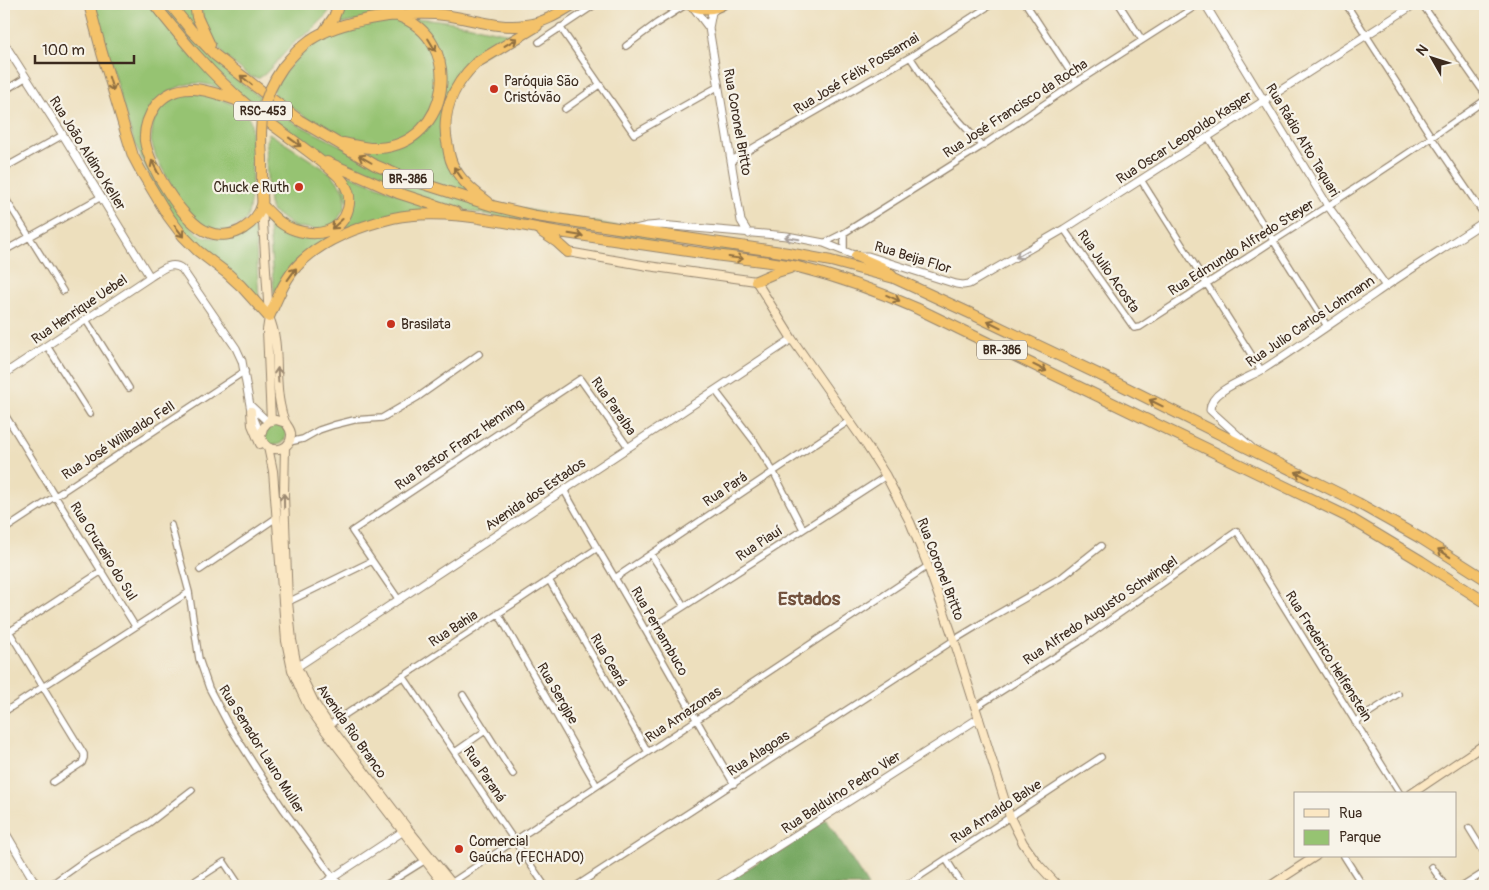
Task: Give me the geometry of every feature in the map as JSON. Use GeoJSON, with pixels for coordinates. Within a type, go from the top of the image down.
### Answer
{"type":"FeatureCollection","features":[{"type":"Feature","properties":{"kind":"highway"},"geometry":{"type":"LineString","coordinates":[[88,4],[133,156],[141,171],[168,216],[183,236],[198,252],[241,286],[269,316],[287,279],[299,264],[315,250],[355,230],[394,218],[413,215],[476,218]]}},
{"type":"Feature","properties":{"kind":"highway","name":"BR-386"},"geometry":{"type":"LineString","coordinates":[[154,4],[180,37],[212,72],[246,104],[317,158],[398,193],[476,218],[796,267],[858,285],[908,304],[1332,510],[1385,538],[1485,602]]}},
{"type":"Feature","properties":{"kind":"highway","name":"BR-386"},"geometry":{"type":"LineString","coordinates":[[170,4],[215,55],[299,120],[375,165],[408,179],[493,206],[536,216],[788,253],[831,261],[894,278],[1000,327],[1358,503],[1395,523],[1485,579]]}},
{"type":"Feature","properties":{"kind":"highway"},"geometry":{"type":"LineString","coordinates":[[195,4],[197,17],[215,55]]}},
{"type":"Feature","properties":{"kind":"highway"},"geometry":{"type":"LineString","coordinates":[[323,33],[334,17],[339,4]]}},
{"type":"Feature","properties":{"kind":"highway"},"geometry":{"type":"LineString","coordinates":[[415,4],[436,14]]}},
{"type":"Feature","properties":{"kind":"highway","name":"RSC-453"},"geometry":{"type":"LineString","coordinates":[[262,205],[261,140],[263,111],[270,88],[283,67],[311,39],[355,22],[395,15],[436,14],[491,24],[526,25],[544,21],[574,4]]}},
{"type":"Feature","properties":{"kind":"highway"},"geometry":{"type":"LineString","coordinates":[[689,5],[702,8],[721,5]]}},
{"type":"Feature","properties":{"kind":"highway"},"geometry":{"type":"LineString","coordinates":[[329,138],[368,148],[391,146],[415,134],[428,122],[434,112],[442,86],[439,58],[421,30],[405,18],[395,15]]}},
{"type":"Feature","properties":{"kind":"highway"},"geometry":{"type":"LineString","coordinates":[[493,206],[464,181],[455,169],[450,157],[444,128],[446,115],[455,89],[468,70],[476,63],[544,21]]}},
{"type":"Feature","properties":{"kind":"highway"},"geometry":{"type":"LineString","coordinates":[[246,104],[210,91],[181,90],[171,94],[158,104],[149,118],[145,140],[148,154],[174,201],[197,226],[207,232],[219,235],[240,231],[254,220],[262,205],[276,220],[294,230],[313,234],[333,229],[339,225],[347,212],[349,194],[346,185],[317,158]]}},
{"type":"Feature","properties":{"kind":"highway"},"geometry":{"type":"LineString","coordinates":[[534,228],[550,237],[568,252]]}},
{"type":"Feature","properties":{"kind":"highway"},"geometry":{"type":"LineString","coordinates":[[856,256],[881,268],[894,278]]}},
{"type":"Feature","properties":{"kind":"highway"},"geometry":{"type":"LineString","coordinates":[[756,281],[777,272],[796,267]]}},
{"type":"Feature","properties":{"kind":"main road"},"geometry":{"type":"LineString","coordinates":[[262,205],[269,316],[267,330],[269,421]]}},
{"type":"Feature","properties":{"kind":"main road"},"geometry":{"type":"LineString","coordinates":[[568,252],[648,266],[756,281]]}},
{"type":"Feature","properties":{"kind":"main road","name":"Rua Coronel Britto"},"geometry":{"type":"LineString","coordinates":[[756,281],[792,339],[886,476],[910,522],[954,640],[1010,817],[1023,843],[1038,864],[1058,886]]}},
{"type":"Feature","properties":{"kind":"main road","name":"Avenida Rio Branco"},"geometry":{"type":"LineString","coordinates":[[269,316],[275,332],[280,404],[291,432],[287,444],[284,495],[285,603]]}},
{"type":"Feature","properties":{"kind":"main road"},"geometry":{"type":"LineString","coordinates":[[251,408],[251,420],[254,431],[270,460]]}},
{"type":"Feature","properties":{"kind":"main road"},"geometry":{"type":"LineString","coordinates":[[261,436],[263,428],[269,421],[276,420],[286,423]]}},
{"type":"Feature","properties":{"kind":"main road","name":"Avenida Rio Branco"},"geometry":{"type":"LineString","coordinates":[[261,436],[268,448],[274,478],[276,518],[294,669],[326,727],[424,861],[450,885]]}},
{"type":"Feature","properties":{"kind":"main road"},"geometry":{"type":"LineString","coordinates":[[268,448],[276,450],[287,444]]}},
{"type":"Feature","properties":{"kind":"main road","name":"Avenida Rio Branco"},"geometry":{"type":"LineString","coordinates":[[326,727],[408,829],[450,885]]}},
{"type":"Feature","properties":{"kind":"main road"},"geometry":{"type":"LineString","coordinates":[[1414,792],[1485,744]]}},
{"type":"Feature","properties":{"kind":"main road"},"geometry":{"type":"LineString","coordinates":[[1270,886],[1313,858]]}},
{"type":"Feature","properties":{"kind":"street"},"geometry":{"type":"LineString","coordinates":[[539,42],[596,4]]}},
{"type":"Feature","properties":{"kind":"street","name":"Rua José Félix Possamai"},"geometry":{"type":"LineString","coordinates":[[732,160],[910,57],[992,4]]}},
{"type":"Feature","properties":{"kind":"street"},"geometry":{"type":"LineString","coordinates":[[1026,4],[1077,82]]}},
{"type":"Feature","properties":{"kind":"street"},"geometry":{"type":"LineString","coordinates":[[1119,4],[1142,40]]}},
{"type":"Feature","properties":{"kind":"street","name":"Rua José Francisco da Rocha"},"geometry":{"type":"LineString","coordinates":[[824,243],[844,233],[982,146],[1077,82],[1199,4]]}},
{"type":"Feature","properties":{"kind":"street","name":"Rua Rádio Alto Taquari"},"geometry":{"type":"LineString","coordinates":[[1206,4],[1328,206],[1386,286]]}},
{"type":"Feature","properties":{"kind":"street"},"geometry":{"type":"LineString","coordinates":[[1346,4],[1432,138],[1485,216]]}},
{"type":"Feature","properties":{"kind":"street","name":"Rua Oscar Leopoldo Kasper"},"geometry":{"type":"LineString","coordinates":[[963,285],[974,281],[1064,229],[1415,4]]}},
{"type":"Feature","properties":{"kind":"street"},"geometry":{"type":"LineString","coordinates":[[1422,4],[1485,94]]}},
{"type":"Feature","properties":{"kind":"street"},"geometry":{"type":"LineString","coordinates":[[626,46],[657,23],[689,5],[709,28]]}},
{"type":"Feature","properties":{"kind":"street"},"geometry":{"type":"LineString","coordinates":[[709,28],[712,12],[721,5]]}},
{"type":"Feature","properties":{"kind":"street"},"geometry":{"type":"LineString","coordinates":[[560,27],[634,134],[719,86]]}},
{"type":"Feature","properties":{"kind":"street","name":"Rua Coronel Britto"},"geometry":{"type":"LineString","coordinates":[[709,28],[741,221],[738,233]]}},
{"type":"Feature","properties":{"kind":"street","name":"Rua João Aldino Keller"},"geometry":{"type":"LineString","coordinates":[[4,43],[150,277]]}},
{"type":"Feature","properties":{"kind":"street"},"geometry":{"type":"LineString","coordinates":[[910,57],[932,90],[982,146]]}},
{"type":"Feature","properties":{"kind":"street"},"geometry":{"type":"LineString","coordinates":[[4,91],[25,78]]}},
{"type":"Feature","properties":{"kind":"street"},"geometry":{"type":"LineString","coordinates":[[565,109],[599,86]]}},
{"type":"Feature","properties":{"kind":"street","name":"Rua Edmundo Alfredo Steyer"},"geometry":{"type":"LineString","coordinates":[[1134,328],[1140,327],[1272,240],[1328,206],[1432,138],[1485,100]]}},
{"type":"Feature","properties":{"kind":"street"},"geometry":{"type":"LineString","coordinates":[[4,168],[63,135]]}},
{"type":"Feature","properties":{"kind":"street"},"geometry":{"type":"LineString","coordinates":[[1208,137],[1327,326]]}},
{"type":"Feature","properties":{"kind":"street"},"geometry":{"type":"LineString","coordinates":[[1141,180],[1261,370]]}},
{"type":"Feature","properties":{"kind":"street"},"geometry":{"type":"LineString","coordinates":[[4,196],[63,291]]}},
{"type":"Feature","properties":{"kind":"street"},"geometry":{"type":"LineString","coordinates":[[4,251],[101,197]]}},
{"type":"Feature","properties":{"kind":"street","name":"Rua Coronel Britto"},"geometry":{"type":"LineString","coordinates":[[741,221],[749,234]]}},
{"type":"Feature","properties":{"kind":"street","name":"Rua Julio Carlos Lohmann"},"geometry":{"type":"LineString","coordinates":[[1258,453],[1210,410],[1210,404],[1217,394],[1261,370],[1485,221]]}},
{"type":"Feature","properties":{"kind":"street","name":"Rua Beija Flor"},"geometry":{"type":"LineString","coordinates":[[634,230],[660,225],[786,236],[824,243],[856,256],[868,256],[963,285]]}},
{"type":"Feature","properties":{"kind":"street","name":"Rua Julio Acosta"},"geometry":{"type":"LineString","coordinates":[[1064,229],[1134,328]]}},
{"type":"Feature","properties":{"kind":"street"},"geometry":{"type":"LineString","coordinates":[[844,233],[844,251]]}},
{"type":"Feature","properties":{"kind":"street","name":"Rua Henrique Uebel"},"geometry":{"type":"LineString","coordinates":[[4,374],[150,277],[174,264],[182,269],[236,348],[245,371]]}},
{"type":"Feature","properties":{"kind":"street"},"geometry":{"type":"LineString","coordinates":[[86,320],[128,388]]}},
{"type":"Feature","properties":{"kind":"street","name":"Avenida dos Estados"},"geometry":{"type":"LineString","coordinates":[[294,669],[792,339]]}},
{"type":"Feature","properties":{"kind":"street"},"geometry":{"type":"LineString","coordinates":[[48,346],[90,414]]}},
{"type":"Feature","properties":{"kind":"street"},"geometry":{"type":"LineString","coordinates":[[287,444],[334,425],[354,420],[382,418],[479,354]]}},
{"type":"Feature","properties":{"kind":"street"},"geometry":{"type":"LineString","coordinates":[[245,371],[251,408],[261,436]]}},
{"type":"Feature","properties":{"kind":"street","name":"Rua José Wilibaldo Fell"},"geometry":{"type":"LineString","coordinates":[[4,530],[245,371]]}},
{"type":"Feature","properties":{"kind":"street","name":"Rua Paraíba"},"geometry":{"type":"LineString","coordinates":[[580,379],[628,447]]}},
{"type":"Feature","properties":{"kind":"street","name":"Rua Pastor Franz Henning"},"geometry":{"type":"LineString","coordinates":[[372,561],[352,531],[580,379]]}},
{"type":"Feature","properties":{"kind":"street"},"geometry":{"type":"LineString","coordinates":[[715,390],[736,416],[773,471],[802,529]]}},
{"type":"Feature","properties":{"kind":"street"},"geometry":{"type":"LineString","coordinates":[[251,408],[269,421]]}},
{"type":"Feature","properties":{"kind":"street","name":"Rua Cruzeiro do Sul"},"geometry":{"type":"LineString","coordinates":[[4,413],[135,626]]}},
{"type":"Feature","properties":{"kind":"street","name":"Rua Pará"},"geometry":{"type":"LineString","coordinates":[[615,578],[849,421]]}},
{"type":"Feature","properties":{"kind":"street","name":"Rua Piauí"},"geometry":{"type":"LineString","coordinates":[[646,631],[886,476]]}},
{"type":"Feature","properties":{"kind":"street","name":"Rua Pernambuco"},"geometry":{"type":"LineString","coordinates":[[564,490],[596,549],[615,578],[734,784]]}},
{"type":"Feature","properties":{"kind":"street"},"geometry":{"type":"LineString","coordinates":[[200,570],[276,518]]}},
{"type":"Feature","properties":{"kind":"street","name":"Rua Senador Lauro Muller"},"geometry":{"type":"LineString","coordinates":[[171,525],[189,592],[199,658],[209,688],[227,722],[262,777],[340,886]]}},
{"type":"Feature","properties":{"kind":"street","name":"Rua Alfredo Augusto Schwingel"},"geometry":{"type":"LineString","coordinates":[[976,707],[1072,647],[1237,532]]}},
{"type":"Feature","properties":{"kind":"street","name":"Rua Frederico Helfenstein"},"geometry":{"type":"LineString","coordinates":[[1237,532],[1399,792]]}},
{"type":"Feature","properties":{"kind":"street","name":"Rua Alagoas"},"geometry":{"type":"LineString","coordinates":[[576,886],[954,640],[1062,577],[1101,546]]}},
{"type":"Feature","properties":{"kind":"street","name":"Rua Bahia"},"geometry":{"type":"LineString","coordinates":[[326,727],[596,549]]}},
{"type":"Feature","properties":{"kind":"street"},"geometry":{"type":"LineString","coordinates":[[651,554],[684,606]]}},
{"type":"Feature","properties":{"kind":"street"},"geometry":{"type":"LineString","coordinates":[[285,603],[372,561],[399,600]]}},
{"type":"Feature","properties":{"kind":"street","name":"Rua Amazonas"},"geometry":{"type":"LineString","coordinates":[[450,885],[928,566]]}},
{"type":"Feature","properties":{"kind":"street"},"geometry":{"type":"LineString","coordinates":[[6,633],[102,571]]}},
{"type":"Feature","properties":{"kind":"street","name":"Rua Ceará"},"geometry":{"type":"LineString","coordinates":[[549,580],[648,752]]}},
{"type":"Feature","properties":{"kind":"street"},"geometry":{"type":"LineString","coordinates":[[4,712],[189,592]]}},
{"type":"Feature","properties":{"kind":"street","name":"Rua Sergipe"},"geometry":{"type":"LineString","coordinates":[[498,613],[597,786]]}},
{"type":"Feature","properties":{"kind":"street"},"geometry":{"type":"LineString","coordinates":[[4,623],[6,633],[42,686],[84,754],[82,763],[53,782]]}},
{"type":"Feature","properties":{"kind":"street","name":"Rua Paraná"},"geometry":{"type":"LineString","coordinates":[[403,676],[545,886]]}},
{"type":"Feature","properties":{"kind":"street"},"geometry":{"type":"LineString","coordinates":[[1355,722],[1398,694]]}},
{"type":"Feature","properties":{"kind":"street"},"geometry":{"type":"LineString","coordinates":[[463,695],[513,774]]}},
{"type":"Feature","properties":{"kind":"street","name":"Rua Balduíno Pedro Vier"},"geometry":{"type":"LineString","coordinates":[[716,886],[979,718]]}},
{"type":"Feature","properties":{"kind":"street"},"geometry":{"type":"LineString","coordinates":[[455,752],[485,731]]}},
{"type":"Feature","properties":{"kind":"street","name":"Rua Arnaldo Balve"},"geometry":{"type":"LineString","coordinates":[[905,886],[1101,757]]}},
{"type":"Feature","properties":{"kind":"street"},"geometry":{"type":"LineString","coordinates":[[49,886],[87,859],[149,823],[192,790]]}},
{"type":"Feature","properties":{"kind":"street"},"geometry":{"type":"LineString","coordinates":[[1469,828],[1485,854]]}},
{"type":"Feature","properties":{"kind":"street"},"geometry":{"type":"LineString","coordinates":[[4,830],[38,886]]}},
{"type":"Feature","properties":{"kind":"street"},"geometry":{"type":"LineString","coordinates":[[320,886],[402,832]]}},
{"type":"Feature","properties":{"kind":"street"},"geometry":{"type":"LineString","coordinates":[[1345,858],[1363,886]]}},
{"type":"Feature","properties":{"kind":"street"},"geometry":{"type":"LineString","coordinates":[[946,859],[964,886]]}},
{"type":"Feature","properties":{"kind":"street"},"geometry":{"type":"LineString","coordinates":[[384,886],[424,861]]}},
{"type":"Feature","properties":{"kind":"street"},"geometry":{"type":"LineString","coordinates":[[187,886],[224,862],[240,886]]}},
{"type":"Feature","properties":{"kind":"street"},"geometry":{"type":"LineString","coordinates":[[1432,867],[1445,886]]}},
{"type":"Feature","properties":{"kind":"street"},"geometry":{"type":"LineString","coordinates":[[1463,886],[1485,872]]}},
{"type":"Feature","properties":{"kind":"green space"},"geometry":{"type":"Polygon","coordinates":[[[94,4],[150,4],[228,92],[214,86],[194,83],[187,84],[166,94],[158,104],[142,142],[187,223],[199,234],[220,238],[243,234],[255,228],[259,299],[184,233],[158,193],[134,142],[94,4]]]}},
{"type":"Feature","properties":{"kind":"green space"},"geometry":{"type":"Polygon","coordinates":[[[158,4],[166,4],[198,42],[233,77],[260,96],[255,108],[216,71],[158,4]]]}},
{"type":"Feature","properties":{"kind":"green space"},"geometry":{"type":"Polygon","coordinates":[[[174,4],[191,4],[198,32],[174,4]]]}},
{"type":"Feature","properties":{"kind":"green space"},"geometry":{"type":"Polygon","coordinates":[[[201,4],[335,4],[311,31],[297,40],[259,78],[251,77],[225,57],[202,16],[201,4]]]}},
{"type":"Feature","properties":{"kind":"green space"},"geometry":{"type":"Polygon","coordinates":[[[341,4],[407,4],[421,11],[333,25],[341,4]]]}},
{"type":"Feature","properties":{"kind":"green space"},"geometry":{"type":"Polygon","coordinates":[[[394,18],[414,27],[429,47],[435,59],[435,98],[425,121],[412,132],[388,143],[358,144],[341,138],[310,120],[274,95],[273,90],[277,82],[294,61],[330,32],[394,18]]]}},
{"type":"Feature","properties":{"kind":"green space"},"geometry":{"type":"Polygon","coordinates":[[[413,18],[431,19],[516,34],[463,69],[450,89],[441,119],[443,143],[478,197],[408,175],[378,162],[355,148],[416,137],[443,86],[425,30],[413,18]]]}},
{"type":"Feature","properties":{"kind":"green space"},"geometry":{"type":"Polygon","coordinates":[[[181,93],[200,94],[221,99],[240,109],[251,123],[252,191],[248,215],[245,221],[230,230],[221,232],[203,227],[179,200],[156,157],[151,141],[156,114],[166,102],[181,93]]]}},
{"type":"Feature","properties":{"kind":"green space"},"geometry":{"type":"Polygon","coordinates":[[[270,105],[295,123],[436,193],[737,248],[737,255],[512,220],[473,212],[411,195],[367,177],[305,142],[266,115],[270,105]]]}},
{"type":"Feature","properties":{"kind":"green space"},"geometry":{"type":"Polygon","coordinates":[[[269,133],[332,174],[345,192],[345,208],[336,222],[322,230],[295,227],[273,212],[269,204],[266,161],[269,133]]]}},
{"type":"Feature","properties":{"kind":"green space"},"geometry":{"type":"Polygon","coordinates":[[[339,171],[454,215],[388,215],[300,258],[288,270],[274,293],[268,215],[314,237],[351,212],[339,171]]]}},
{"type":"Feature","properties":{"kind":"green space"},"geometry":{"type":"Polygon","coordinates":[[[275,423],[283,426],[286,434],[283,442],[275,445],[267,442],[264,434],[267,426],[275,423]]]}},
{"type":"Feature","properties":{"kind":"green space"},"geometry":{"type":"Polygon","coordinates":[[[826,819],[868,886],[734,886],[730,880],[826,819]]]}},
{"type":"Feature","properties":{"kind":"place","name":"Paróquia São Cristóvão"},"geometry":{"type":"Point","coordinates":[494,89]}},
{"type":"Feature","properties":{"kind":"place","name":"Chuck e Ruth"},"geometry":{"type":"Point","coordinates":[299,187]}},
{"type":"Feature","properties":{"kind":"place","name":"Brasilata"},"geometry":{"type":"Point","coordinates":[391,324]}},
{"type":"Feature","properties":{"kind":"place","name":"Comercial Gaúcha (FECHADO)"},"geometry":{"type":"Point","coordinates":[459,849]}},
{"type":"Feature","properties":{"kind":"district","name":"Estados"},"geometry":{"type":"Point","coordinates":[809,598]}}]}
